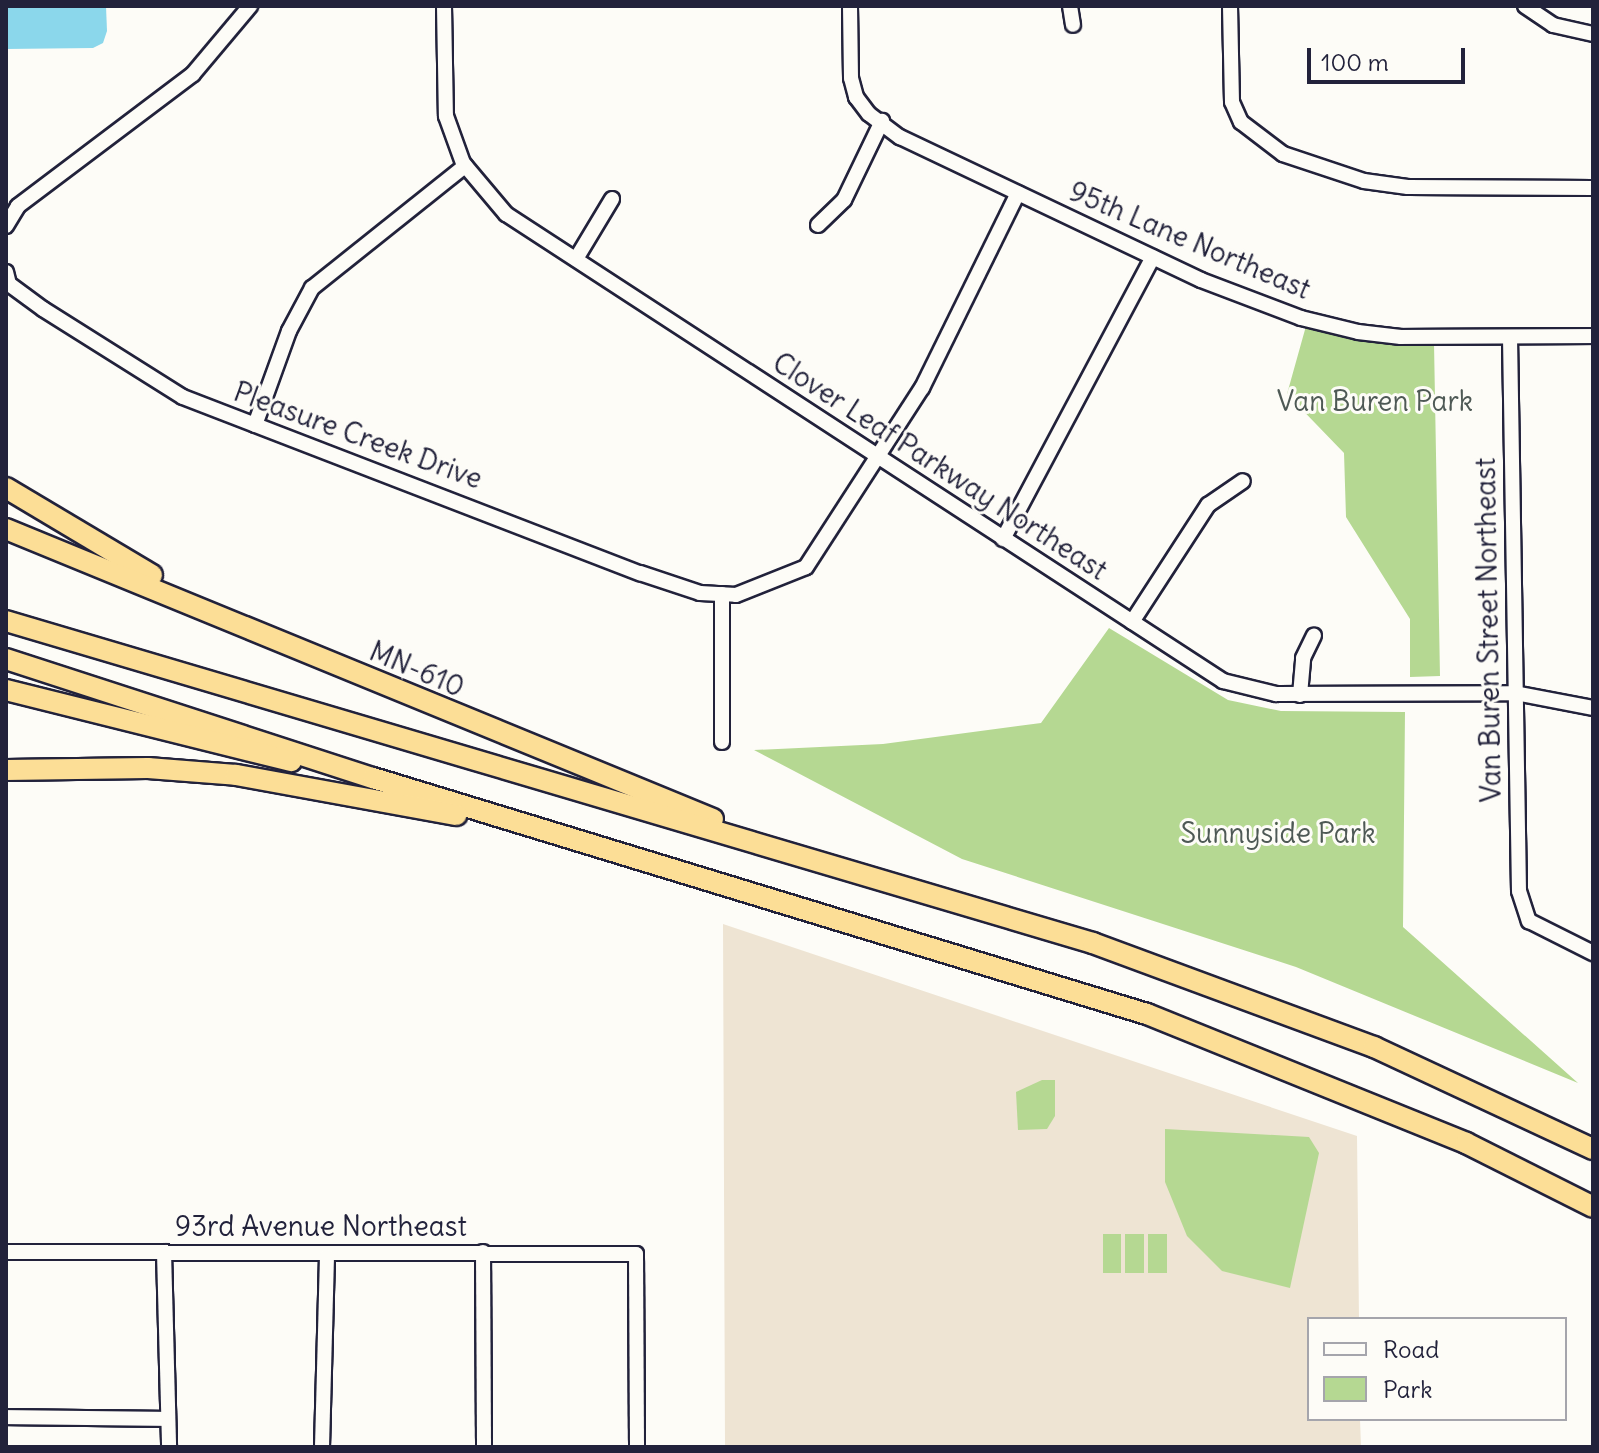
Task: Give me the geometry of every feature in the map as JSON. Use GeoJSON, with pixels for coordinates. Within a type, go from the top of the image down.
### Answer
{"type":"FeatureCollection","features":[{"type":"Feature","properties":{"kind":"highway"},"geometry":{"type":"LineString","coordinates":[[6,488],[218,613]]}},
{"type":"Feature","properties":{"kind":"highway","name":"MN-610"},"geometry":{"type":"LineString","coordinates":[[6,529],[218,613],[460,718],[808,855]]}},
{"type":"Feature","properties":{"kind":"highway"},"geometry":{"type":"LineString","coordinates":[[6,621],[671,819],[808,855],[1235,992],[1454,1082],[1593,1149]]}},
{"type":"Feature","properties":{"kind":"highway"},"geometry":{"type":"LineString","coordinates":[[6,659],[373,778],[1147,1014],[1466,1143],[1593,1207]]}},
{"type":"Feature","properties":{"kind":"highway"},"geometry":{"type":"LineString","coordinates":[[6,690],[373,778]]}},
{"type":"Feature","properties":{"kind":"highway"},"geometry":{"type":"LineString","coordinates":[[6,772],[148,768],[236,775],[329,788],[593,845]]}},
{"type":"Feature","properties":{"kind":"street"},"geometry":{"type":"LineString","coordinates":[[6,226],[18,206],[193,74],[250,6]]}},
{"type":"Feature","properties":{"kind":"street","name":"Clover Leaf Parkway Northeast"},"geometry":{"type":"LineString","coordinates":[[444,6],[446,116],[465,166],[506,214],[1223,681],[1300,695],[1515,693],[1593,708]]}},
{"type":"Feature","properties":{"kind":"street","name":"95th Lane Northeast"},"geometry":{"type":"LineString","coordinates":[[850,6],[849,60],[856,97],[900,137],[1153,257],[1301,318],[1358,332],[1510,337],[1593,336]]}},
{"type":"Feature","properties":{"kind":"street"},"geometry":{"type":"LineString","coordinates":[[1070,6],[1073,25]]}},
{"type":"Feature","properties":{"kind":"street"},"geometry":{"type":"LineString","coordinates":[[1230,6],[1232,102],[1241,122],[1283,154],[1364,181],[1442,186],[1593,188]]}},
{"type":"Feature","properties":{"kind":"street"},"geometry":{"type":"LineString","coordinates":[[1525,6],[1553,25],[1593,34]]}},
{"type":"Feature","properties":{"kind":"street"},"geometry":{"type":"LineString","coordinates":[[818,225],[844,200],[882,121]]}},
{"type":"Feature","properties":{"kind":"street"},"geometry":{"type":"LineString","coordinates":[[255,425],[289,331],[312,288],[465,166]]}},
{"type":"Feature","properties":{"kind":"street"},"geometry":{"type":"LineString","coordinates":[[1425,175],[1442,186]]}},
{"type":"Feature","properties":{"kind":"street"},"geometry":{"type":"LineString","coordinates":[[722,742],[722,594],[762,588],[806,567],[875,456],[922,388],[1018,193]]}},
{"type":"Feature","properties":{"kind":"street"},"geometry":{"type":"LineString","coordinates":[[576,259],[612,199]]}},
{"type":"Feature","properties":{"kind":"street"},"geometry":{"type":"LineString","coordinates":[[1003,539],[1153,257]]}},
{"type":"Feature","properties":{"kind":"street","name":"Pleasure Creek Drive"},"geometry":{"type":"LineString","coordinates":[[6,272],[9,284],[43,309],[183,397],[640,573],[722,594]]}},
{"type":"Feature","properties":{"kind":"street","name":"Van Buren Street Northeast"},"geometry":{"type":"LineString","coordinates":[[1510,337],[1517,863],[1529,921],[1593,953]]}},
{"type":"Feature","properties":{"kind":"street"},"geometry":{"type":"LineString","coordinates":[[1132,622],[1208,505],[1243,481]]}},
{"type":"Feature","properties":{"kind":"street"},"geometry":{"type":"LineString","coordinates":[[1300,695],[1303,658],[1314,635]]}},
{"type":"Feature","properties":{"kind":"street","name":"93rd Avenue Northeast"},"geometry":{"type":"LineString","coordinates":[[6,1252],[327,1256],[483,1252],[636,1254],[637,1447]]}},
{"type":"Feature","properties":{"kind":"street"},"geometry":{"type":"LineString","coordinates":[[164,1252],[169,1447]]}},
{"type":"Feature","properties":{"kind":"street"},"geometry":{"type":"LineString","coordinates":[[483,1252],[484,1447]]}},
{"type":"Feature","properties":{"kind":"street"},"geometry":{"type":"LineString","coordinates":[[322,1447],[327,1256]]}},
{"type":"Feature","properties":{"kind":"street"},"geometry":{"type":"LineString","coordinates":[[6,1417],[167,1419]]}},
{"type":"Feature","properties":{"kind":"shaded area"},"geometry":{"type":"Polygon","coordinates":[[[723,924],[1357,1136],[1359,1317],[1307,1317],[1307,1421],[1360,1421],[1361,1447],[725,1447],[723,924]]]}},
{"type":"Feature","properties":{"kind":"green space","name":"Van Buren Park"},"geometry":{"type":"Polygon","coordinates":[[[1306,326],[1379,340],[1434,343],[1440,676],[1410,677],[1410,619],[1346,517],[1344,453],[1287,394],[1306,326]]]}},
{"type":"Feature","properties":{"kind":"green space","name":"Sunnyside Park"},"geometry":{"type":"Polygon","coordinates":[[[1109,628],[1228,700],[1281,711],[1405,712],[1403,927],[1578,1083],[1296,967],[962,859],[754,750],[883,744],[1041,723],[1109,628]]]}},
{"type":"Feature","properties":{"kind":"green space"},"geometry":{"type":"Polygon","coordinates":[[[1042,1080],[1055,1080],[1055,1116],[1047,1129],[1018,1130],[1016,1092],[1042,1080]]]}},
{"type":"Feature","properties":{"kind":"green space"},"geometry":{"type":"Polygon","coordinates":[[[1165,1129],[1309,1137],[1319,1153],[1290,1288],[1222,1271],[1187,1236],[1165,1182],[1165,1129]]]}},
{"type":"Feature","properties":{"kind":"green space"},"geometry":{"type":"Polygon","coordinates":[[[1103,1234],[1121,1234],[1121,1273],[1103,1273],[1103,1234]]]}},
{"type":"Feature","properties":{"kind":"green space"},"geometry":{"type":"Polygon","coordinates":[[[1125,1234],[1144,1234],[1144,1273],[1125,1273],[1125,1234]]]}},
{"type":"Feature","properties":{"kind":"green space"},"geometry":{"type":"Polygon","coordinates":[[[1148,1234],[1167,1234],[1167,1273],[1148,1273],[1148,1234]]]}},
{"type":"Feature","properties":{"kind":"water"},"geometry":{"type":"Polygon","coordinates":[[[6,6],[106,6],[107,31],[103,43],[93,48],[6,49],[6,6]]]}}]}
